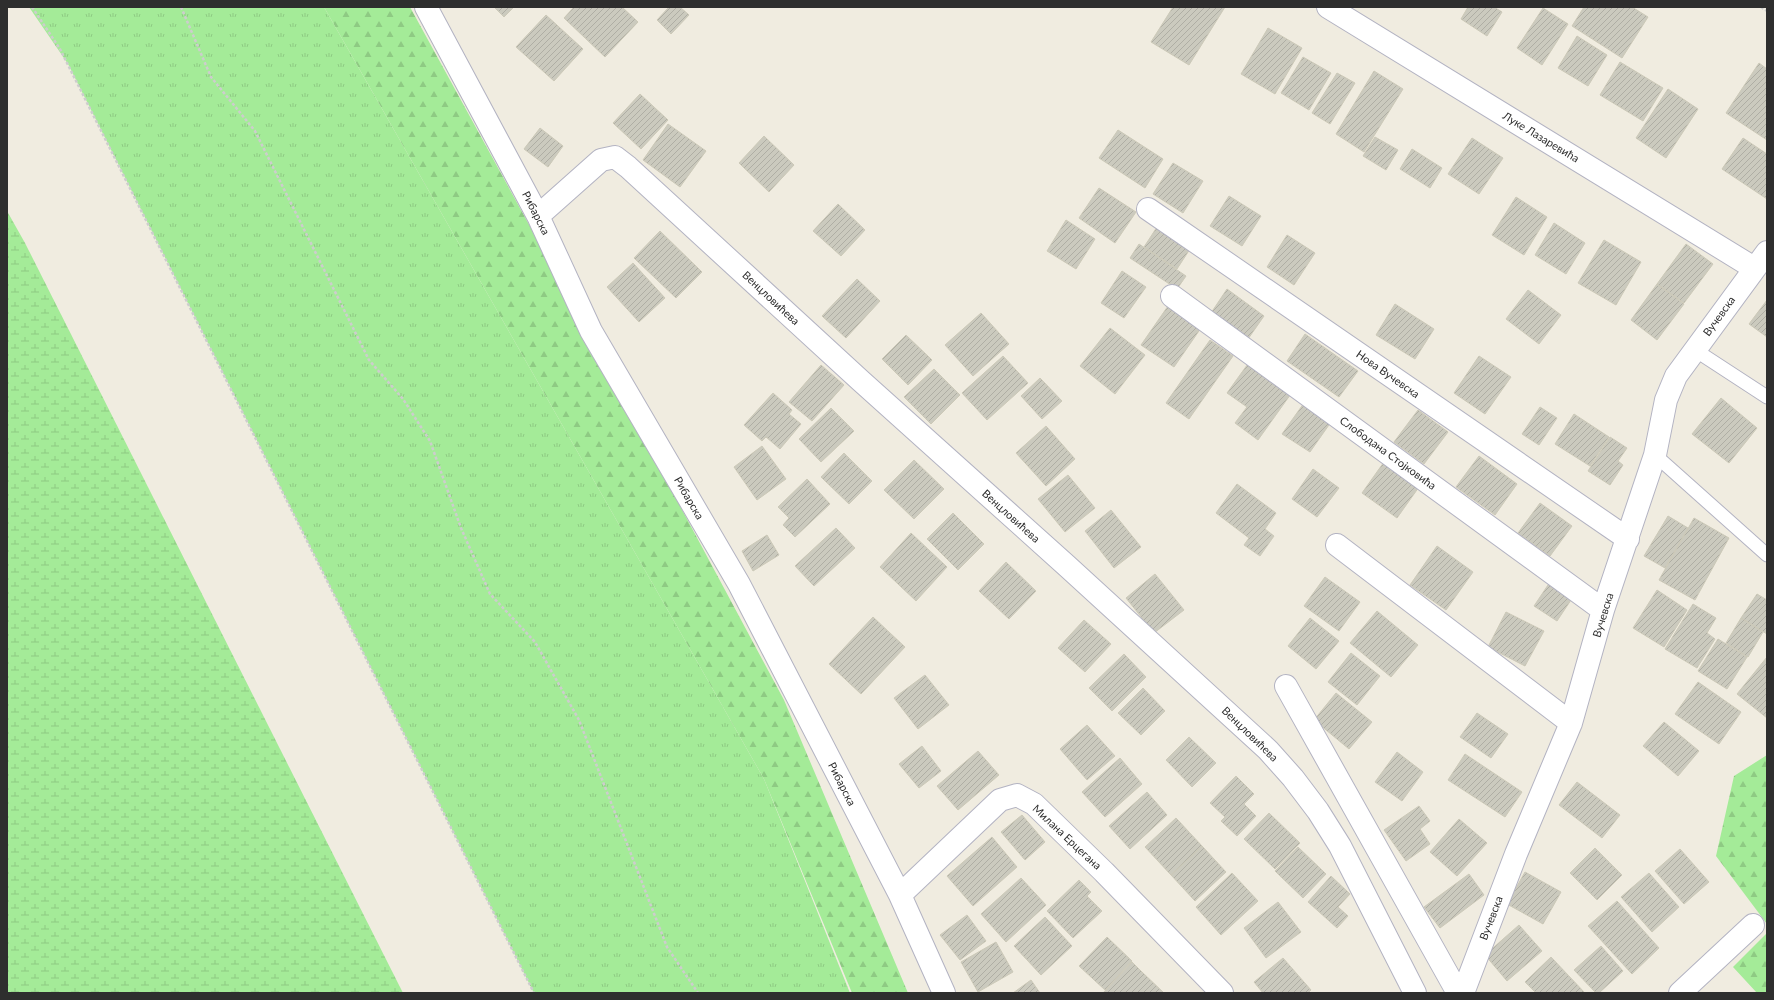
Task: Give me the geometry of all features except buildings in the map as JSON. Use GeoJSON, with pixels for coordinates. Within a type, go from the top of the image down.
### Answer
{"type":"FeatureCollection","features":[{"type":"Feature","properties":{"kind":"street","name":"Рибарска"},"geometry":{"type":"LineString","coordinates":[[426,7],[538,216],[591,331],[739,584],[900,895],[944,993]]}},
{"type":"Feature","properties":{"kind":"street","name":"Луке Лазаревића"},"geometry":{"type":"LineString","coordinates":[[1328,7],[1761,260]]}},
{"type":"Feature","properties":{"kind":"street","name":"Венцловићева"},"geometry":{"type":"LineString","coordinates":[[538,216],[601,160],[615,157],[628,167],[861,381],[1067,566],[1268,750],[1293,778],[1318,811],[1340,846],[1416,993]]}},
{"type":"Feature","properties":{"kind":"street","name":"Нова Вучевска"},"geometry":{"type":"LineString","coordinates":[[1148,210],[1628,539]]}},
{"type":"Feature","properties":{"kind":"street","name":"Вучевска"},"geometry":{"type":"LineString","coordinates":[[1463,993],[1516,854],[1571,723],[1603,610],[1655,455],[1666,400],[1676,376],[1761,260]]}},
{"type":"Feature","properties":{"kind":"street","name":"Слободана Стојковића"},"geometry":{"type":"LineString","coordinates":[[1172,296],[1603,610]]}},
{"type":"Feature","properties":{"kind":"street"},"geometry":{"type":"LineString","coordinates":[[1337,545],[1571,723]]}},
{"type":"Feature","properties":{"kind":"street"},"geometry":{"type":"LineString","coordinates":[[1286,686],[1458,993]]}},
{"type":"Feature","properties":{"kind":"street","name":"Милана Ерцегана"},"geometry":{"type":"LineString","coordinates":[[900,895],[1000,800],[1017,795],[1034,804],[1222,993]]}},
{"type":"Feature","properties":{"kind":"street"},"geometry":{"type":"LineString","coordinates":[[1680,993],[1753,925]]}},
{"type":"Feature","properties":{"kind":"lane"},"geometry":{"type":"LineString","coordinates":[[1695,350],[1767,397]]}},
{"type":"Feature","properties":{"kind":"lane"},"geometry":{"type":"LineString","coordinates":[[1655,455],[1767,555]]}},
{"type":"Feature","properties":{"kind":"path"},"geometry":{"type":"LineString","coordinates":[[32,7],[60,49],[534,993]]}},
{"type":"Feature","properties":{"kind":"path"},"geometry":{"type":"LineString","coordinates":[[181,7],[211,77],[256,131],[368,360],[403,400],[430,441],[461,528],[490,594],[535,642],[579,720],[668,947],[698,993]]}},
{"type":"Feature","properties":{"kind":"path"},"geometry":{"type":"LineString","coordinates":[[1761,7],[1767,11]]}},
{"type":"Feature","properties":{"kind":"green space"},"geometry":{"type":"Polygon","coordinates":[[[29,7],[324,7],[764,779],[850,993],[534,993],[68,64],[29,7]]]}},
{"type":"Feature","properties":{"kind":"green space"},"geometry":{"type":"Polygon","coordinates":[[[324,7],[410,7],[538,241],[784,700],[908,993],[852,993],[764,779],[324,7]]]}},
{"type":"Feature","properties":{"kind":"green space"},"geometry":{"type":"Polygon","coordinates":[[[7,211],[25,243],[403,993],[7,993],[7,211]]]}},
{"type":"Feature","properties":{"kind":"green space"},"geometry":{"type":"Polygon","coordinates":[[[1767,755],[1767,924],[1716,856],[1734,776],[1767,755]]]}},
{"type":"Feature","properties":{"kind":"green space"},"geometry":{"type":"Polygon","coordinates":[[[1767,933],[1767,993],[1757,993],[1733,967],[1767,933]]]}}]}
